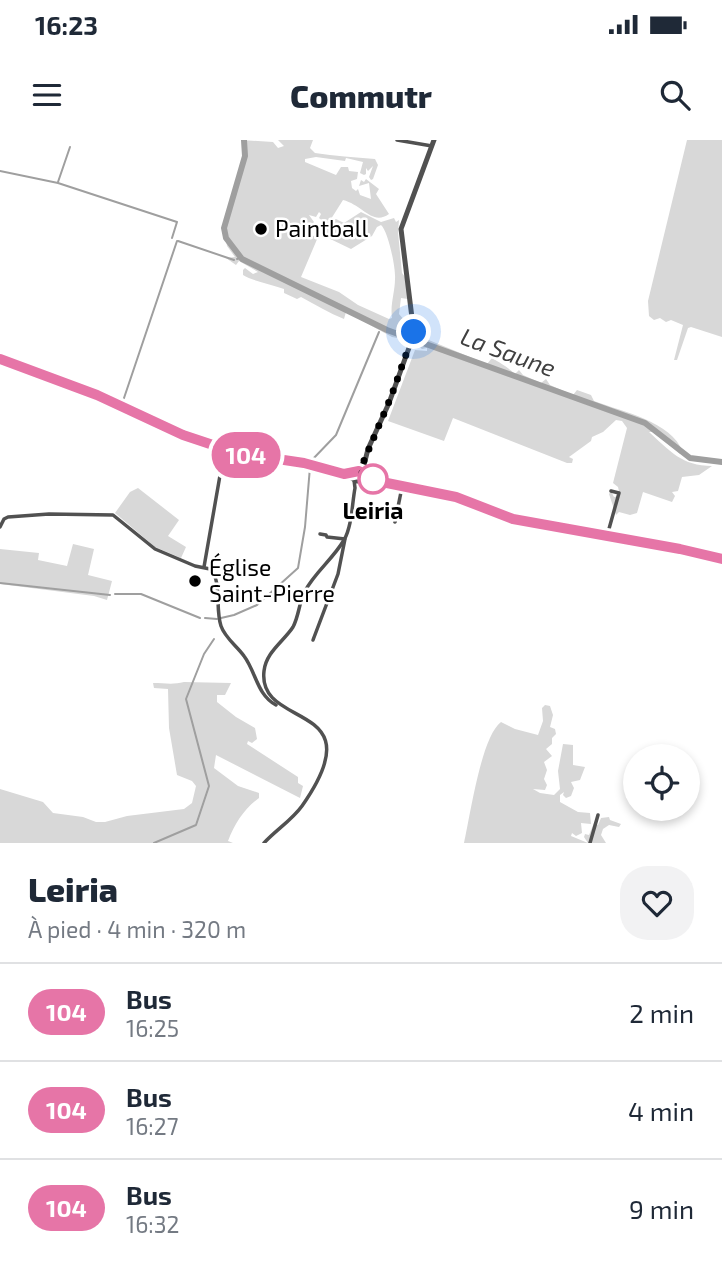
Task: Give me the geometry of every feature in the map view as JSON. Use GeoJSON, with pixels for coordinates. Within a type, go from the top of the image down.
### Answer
{"type":"FeatureCollection","features":[{"type":"Feature","properties":{"kind":"street"},"geometry":{"type":"LineString","coordinates":[[313,640],[338,574],[358,476],[414,334],[400,232],[433,143],[397,140]]}},
{"type":"Feature","properties":{"kind":"street"},"geometry":{"type":"LineString","coordinates":[[0,359],[81,388],[183,435],[228,450],[304,463],[456,497],[513,519],[722,559]]}},
{"type":"Feature","properties":{"kind":"street"},"geometry":{"type":"LineString","coordinates":[[204,567],[222,464],[228,450]]}},
{"type":"Feature","properties":{"kind":"street"},"geometry":{"type":"LineString","coordinates":[[395,522],[402,487]]}},
{"type":"Feature","properties":{"kind":"street"},"geometry":{"type":"LineString","coordinates":[[607,536],[620,493],[611,491]]}},
{"type":"Feature","properties":{"kind":"street"},"geometry":{"type":"LineString","coordinates":[[0,527],[5,518],[49,514],[113,515],[155,549],[212,570],[216,576],[218,615],[224,633],[247,661],[266,698],[301,715],[317,728],[326,741],[328,750],[318,779],[301,807],[264,843]]}},
{"type":"Feature","properties":{"kind":"street"},"geometry":{"type":"LineString","coordinates":[[320,534],[345,540]]}},
{"type":"Feature","properties":{"kind":"street"},"geometry":{"type":"LineString","coordinates":[[282,706],[271,698],[265,686],[265,665],[293,627],[303,594],[310,582],[345,540]]}},
{"type":"Feature","properties":{"kind":"street"},"geometry":{"type":"LineString","coordinates":[[590,843],[598,815]]}},
{"type":"Feature","properties":{"kind":"shaded area"},"geometry":{"type":"Polygon","coordinates":[[[241,140],[273,142],[278,148],[284,146],[278,140],[313,140],[310,148],[315,153],[375,159],[378,165],[371,180],[369,177],[373,166],[368,171],[366,168],[364,175],[360,173],[363,162],[346,158],[345,161],[316,157],[305,159],[305,162],[336,175],[341,167],[358,172],[357,179],[351,181],[352,188],[356,191],[358,189],[360,195],[371,199],[369,183],[359,186],[361,180],[364,182],[366,179],[379,189],[376,194],[389,214],[377,218],[343,200],[331,219],[324,222],[319,218],[319,212],[316,217],[309,215],[314,222],[308,236],[310,238],[315,235],[320,224],[336,219],[344,223],[361,212],[381,222],[394,218],[396,222],[399,220],[402,273],[408,299],[401,298],[399,314],[410,327],[406,327],[404,331],[411,335],[408,340],[392,337],[346,312],[344,319],[301,297],[297,299],[284,293],[284,289],[247,277],[243,275],[245,268],[253,274],[258,272],[239,261],[236,265],[226,258],[235,257],[227,246],[223,224],[244,154],[244,143],[241,140]],[[381,225],[377,227],[372,236],[351,249],[322,235],[318,237],[301,277],[339,292],[358,305],[389,319],[392,318],[395,274],[381,225]]]}},
{"type":"Feature","properties":{"kind":"shaded area"},"geometry":{"type":"Polygon","coordinates":[[[687,140],[722,140],[722,337],[688,328],[677,360],[674,360],[683,325],[660,318],[654,320],[649,316],[648,301],[687,140]]]}},
{"type":"Feature","properties":{"kind":"shaded area"},"geometry":{"type":"Polygon","coordinates":[[[419,336],[487,364],[492,358],[515,374],[519,370],[523,375],[541,383],[546,379],[550,385],[573,395],[577,390],[591,395],[594,401],[645,419],[668,432],[683,452],[680,454],[654,432],[649,432],[677,456],[692,463],[712,466],[699,475],[682,477],[678,491],[672,492],[675,496],[672,502],[643,492],[637,513],[630,515],[619,512],[616,515],[609,494],[611,491],[614,497],[620,496],[618,487],[613,483],[627,428],[622,421],[616,420],[603,432],[592,437],[591,441],[569,457],[573,459],[572,463],[567,463],[453,418],[444,441],[388,421],[415,350],[427,351],[427,348],[422,349],[417,345],[415,338],[419,336]]]}},
{"type":"Feature","properties":{"kind":"shaded area"},"geometry":{"type":"Polygon","coordinates":[[[138,488],[179,520],[168,536],[186,547],[181,558],[155,547],[115,513],[130,492],[138,488]]]}},
{"type":"Feature","properties":{"kind":"shaded area"},"geometry":{"type":"Polygon","coordinates":[[[73,544],[94,549],[88,575],[112,581],[107,600],[0,584],[0,549],[39,553],[38,560],[67,566],[73,544]]]}},
{"type":"Feature","properties":{"kind":"shaded area"},"geometry":{"type":"Polygon","coordinates":[[[153,683],[231,683],[225,695],[217,695],[217,702],[255,728],[257,739],[252,743],[248,741],[247,744],[298,777],[298,783],[303,786],[300,798],[216,755],[214,768],[238,786],[259,793],[259,798],[244,812],[234,828],[228,841],[233,843],[0,843],[0,789],[43,802],[53,813],[83,817],[96,822],[184,809],[192,803],[196,786],[192,781],[177,775],[169,728],[168,689],[154,688],[153,683]]]}},
{"type":"Feature","properties":{"kind":"shaded area"},"geometry":{"type":"Polygon","coordinates":[[[545,705],[550,706],[553,715],[550,727],[555,729],[556,734],[552,738],[552,744],[546,749],[552,756],[544,762],[547,770],[545,790],[533,789],[554,795],[560,789],[558,771],[563,744],[573,745],[573,765],[585,767],[580,780],[571,782],[574,788],[571,796],[566,798],[564,792],[560,795],[560,802],[578,812],[590,813],[591,824],[581,823],[582,833],[576,836],[572,833],[571,836],[588,843],[464,843],[482,760],[494,730],[501,722],[538,735],[543,721],[542,708],[545,705]]]}},
{"type":"Feature","properties":{"kind":"shaded area"},"geometry":{"type":"Polygon","coordinates":[[[609,817],[621,824],[619,827],[609,825],[603,829],[601,835],[606,843],[588,843],[585,834],[589,835],[594,823],[598,825],[601,818],[609,817]]]}},
{"type":"Feature","properties":{"kind":"waterway","name":"La Saune"},"geometry":{"type":"LineString","coordinates":[[244,140],[245,156],[224,228],[226,238],[242,259],[387,330],[645,423],[690,458],[722,462]]}},
{"type":"Feature","properties":{"kind":"waterway"},"geometry":{"type":"LineString","coordinates":[[58,182],[70,147]]}},
{"type":"Feature","properties":{"kind":"waterway"},"geometry":{"type":"LineString","coordinates":[[0,171],[58,183],[177,222],[172,238]]}},
{"type":"Feature","properties":{"kind":"waterway"},"geometry":{"type":"LineString","coordinates":[[123,401],[177,241]]}},
{"type":"Feature","properties":{"kind":"waterway"},"geometry":{"type":"LineString","coordinates":[[178,241],[234,260]]}},
{"type":"Feature","properties":{"kind":"waterway"},"geometry":{"type":"LineString","coordinates":[[311,461],[336,435],[379,332]]}},
{"type":"Feature","properties":{"kind":"waterway"},"geometry":{"type":"LineString","coordinates":[[221,618],[257,605],[298,568],[305,527],[310,467]]}},
{"type":"Feature","properties":{"kind":"waterway"},"geometry":{"type":"LineString","coordinates":[[0,583],[110,595]]}},
{"type":"Feature","properties":{"kind":"waterway"},"geometry":{"type":"LineString","coordinates":[[115,594],[141,594],[200,618]]}},
{"type":"Feature","properties":{"kind":"waterway"},"geometry":{"type":"LineString","coordinates":[[205,618],[217,619]]}},
{"type":"Feature","properties":{"kind":"waterway"},"geometry":{"type":"LineString","coordinates":[[154,843],[196,825],[209,786],[186,699],[204,654],[214,639]]}},
{"type":"Feature","properties":{"kind":"bus line","name":"104"},"geometry":{"type":"LineString","coordinates":[[0,359],[81,388],[183,435],[237,453],[304,463],[344,474],[359,471],[377,481],[456,497],[513,519],[722,559]]}},
{"type":"Feature","properties":{"kind":"place","name":"Paintball"},"geometry":{"type":"Point","coordinates":[261,229]}},
{"type":"Feature","properties":{"kind":"place","name":"Leiria"},"geometry":{"type":"Point","coordinates":[373,479]}},
{"type":"Feature","properties":{"kind":"place","name":"Église Saint-Pierre"},"geometry":{"type":"Point","coordinates":[195,581]}},
{"type":"Feature","properties":{"kind":"route"},"geometry":{"type":"LineString","coordinates":[[373,479],[362,473],[363,463],[391,397],[414,332]]}}]}
